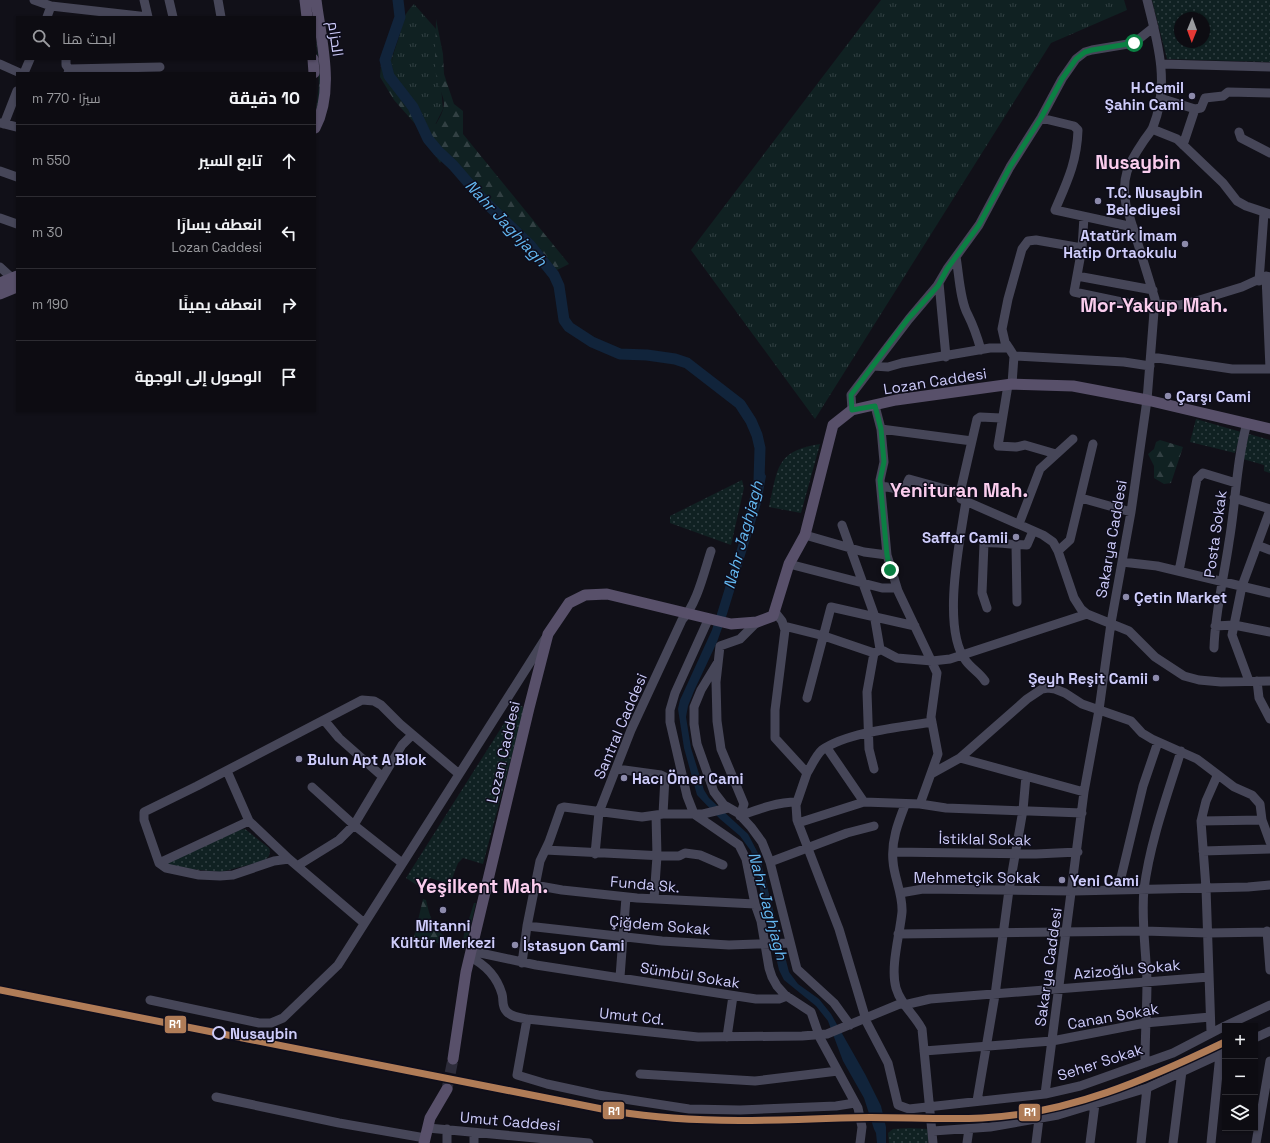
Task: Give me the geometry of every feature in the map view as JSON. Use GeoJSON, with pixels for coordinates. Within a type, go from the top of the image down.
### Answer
{"type":"FeatureCollection","features":[{"type":"Feature","properties":{"kind":"main road"},"geometry":{"type":"LineString","coordinates":[[305,0],[307,16]]}},
{"type":"Feature","properties":{"kind":"main road","name":"الحزام"},"geometry":{"type":"LineString","coordinates":[[316,0],[325,79],[323,107],[316,125]]}},
{"type":"Feature","properties":{"kind":"main road"},"geometry":{"type":"LineString","coordinates":[[313,60],[314,72]]}},
{"type":"Feature","properties":{"kind":"main road"},"geometry":{"type":"LineString","coordinates":[[0,283],[16,280]]}},
{"type":"Feature","properties":{"kind":"main road"},"geometry":{"type":"LineString","coordinates":[[0,294],[16,280]]}},
{"type":"Feature","properties":{"kind":"main road","name":"Lozan Caddesi"},"geometry":{"type":"LineString","coordinates":[[775,612],[789,564],[804,535],[833,425],[852,410],[896,400],[1010,384],[1073,386],[1147,400],[1270,429]]}},
{"type":"Feature","properties":{"kind":"main road","name":"Lozan Caddesi"},"geometry":{"type":"LineString","coordinates":[[453,1059],[470,954],[529,708],[548,634],[569,603],[585,595],[607,594],[687,615],[731,624],[757,622]]}},
{"type":"Feature","properties":{"kind":"main road"},"geometry":{"type":"LineString","coordinates":[[757,622],[773,616],[775,612]]}},
{"type":"Feature","properties":{"kind":"main road"},"geometry":{"type":"LineString","coordinates":[[426,1136],[430,1118],[447,1089]]}},
{"type":"Feature","properties":{"kind":"street"},"geometry":{"type":"LineString","coordinates":[[34,0],[51,6],[139,16]]}},
{"type":"Feature","properties":{"kind":"street"},"geometry":{"type":"LineString","coordinates":[[144,0],[148,16]]}},
{"type":"Feature","properties":{"kind":"street"},"geometry":{"type":"LineString","coordinates":[[169,0],[173,16]]}},
{"type":"Feature","properties":{"kind":"street"},"geometry":{"type":"LineString","coordinates":[[218,0],[221,16]]}},
{"type":"Feature","properties":{"kind":"street","name":"Sakarya Caddesi"},"geometry":{"type":"LineString","coordinates":[[1045,1094],[1058,989],[1073,891],[1084,792],[1099,710],[1111,623],[1131,512],[1147,400],[1155,306],[1153,290],[1125,200],[1126,172],[1131,160],[1152,129],[1160,98],[1162,64],[1147,0]]}},
{"type":"Feature","properties":{"kind":"street"},"geometry":{"type":"LineString","coordinates":[[47,16],[51,6]]}},
{"type":"Feature","properties":{"kind":"street"},"geometry":{"type":"LineString","coordinates":[[852,410],[851,395],[908,319],[939,283],[979,225],[1010,167],[1041,118],[1062,79],[1080,55],[1092,50],[1134,43],[1154,27]]}},
{"type":"Feature","properties":{"kind":"street"},"geometry":{"type":"LineString","coordinates":[[24,72],[30,60]]}},
{"type":"Feature","properties":{"kind":"street"},"geometry":{"type":"LineString","coordinates":[[66,60],[66,65],[69,71],[159,66]]}},
{"type":"Feature","properties":{"kind":"street"},"geometry":{"type":"LineString","coordinates":[[0,64],[18,72]]}},
{"type":"Feature","properties":{"kind":"street"},"geometry":{"type":"LineString","coordinates":[[1162,64],[1270,67]]}},
{"type":"Feature","properties":{"kind":"street"},"geometry":{"type":"LineString","coordinates":[[1160,98],[1195,109],[1201,108],[1205,98],[1223,96],[1228,92],[1270,93]]}},
{"type":"Feature","properties":{"kind":"street"},"geometry":{"type":"LineString","coordinates":[[16,93],[2,124],[16,127]]}},
{"type":"Feature","properties":{"kind":"street"},"geometry":{"type":"LineString","coordinates":[[1183,145],[1195,109]]}},
{"type":"Feature","properties":{"kind":"street"},"geometry":{"type":"LineString","coordinates":[[1041,118],[1077,128],[1077,149],[1074,165],[1055,210],[1133,227]]}},
{"type":"Feature","properties":{"kind":"street"},"geometry":{"type":"LineString","coordinates":[[874,366],[888,367],[902,363],[946,357],[981,350],[1124,362],[1150,362],[1232,369],[1270,369],[1265,278],[1267,213],[1237,201],[1223,183],[1183,145],[1170,136],[1152,129]]}},
{"type":"Feature","properties":{"kind":"street"},"geometry":{"type":"LineString","coordinates":[[1238,132],[1241,138],[1270,153]]}},
{"type":"Feature","properties":{"kind":"street"},"geometry":{"type":"LineString","coordinates":[[0,170],[16,177]]}},
{"type":"Feature","properties":{"kind":"street"},"geometry":{"type":"LineString","coordinates":[[1084,217],[1082,248],[1074,292],[1155,306],[1180,305],[1265,278]]}},
{"type":"Feature","properties":{"kind":"street"},"geometry":{"type":"LineString","coordinates":[[0,218],[16,224]]}},
{"type":"Feature","properties":{"kind":"street"},"geometry":{"type":"LineString","coordinates":[[1056,454],[1025,445],[1016,447],[998,446],[1001,418],[1010,384],[1012,352],[1005,342],[1002,329],[1008,299],[1022,249],[1028,241],[1036,240],[1082,248]]}},
{"type":"Feature","properties":{"kind":"street"},"geometry":{"type":"LineString","coordinates":[[956,257],[961,292],[968,315],[972,320],[981,350]]}},
{"type":"Feature","properties":{"kind":"street"},"geometry":{"type":"LineString","coordinates":[[0,267],[16,280]]}},
{"type":"Feature","properties":{"kind":"street"},"geometry":{"type":"LineString","coordinates":[[1077,276],[1153,290]]}},
{"type":"Feature","properties":{"kind":"street"},"geometry":{"type":"LineString","coordinates":[[939,283],[946,357]]}},
{"type":"Feature","properties":{"kind":"street"},"geometry":{"type":"LineString","coordinates":[[875,406],[881,429],[884,462],[880,480],[887,555],[897,588],[937,673],[932,722],[938,754],[920,804]]}},
{"type":"Feature","properties":{"kind":"street"},"geometry":{"type":"LineString","coordinates":[[1001,418],[980,417],[977,419],[960,493],[961,499],[1019,524],[1053,542],[1058,551],[1074,598],[1087,614],[1129,631],[1155,656],[1184,676],[1199,680],[1270,681]]}},
{"type":"Feature","properties":{"kind":"street","name":"Posta Sokak"},"geometry":{"type":"LineString","coordinates":[[1214,648],[1215,626],[1230,541],[1240,448],[1247,423]]}},
{"type":"Feature","properties":{"kind":"street"},"geometry":{"type":"LineString","coordinates":[[881,429],[972,441]]}},
{"type":"Feature","properties":{"kind":"street"},"geometry":{"type":"LineString","coordinates":[[1019,524],[1040,469],[1074,439]]}},
{"type":"Feature","properties":{"kind":"street"},"geometry":{"type":"LineString","coordinates":[[1058,551],[1070,540],[1094,444]]}},
{"type":"Feature","properties":{"kind":"street"},"geometry":{"type":"LineString","coordinates":[[1179,571],[1197,479],[1204,473],[1236,483]]}},
{"type":"Feature","properties":{"kind":"street"},"geometry":{"type":"LineString","coordinates":[[881,486],[904,490],[910,479],[960,493]]}},
{"type":"Feature","properties":{"kind":"street"},"geometry":{"type":"LineString","coordinates":[[1081,498],[1131,512]]}},
{"type":"Feature","properties":{"kind":"street"},"geometry":{"type":"LineString","coordinates":[[1234,498],[1270,509],[1242,586],[1232,635],[1259,698],[1270,719]]}},
{"type":"Feature","properties":{"kind":"street"},"geometry":{"type":"LineString","coordinates":[[966,501],[952,610],[955,634],[966,662],[980,673],[985,681]]}},
{"type":"Feature","properties":{"kind":"street"},"geometry":{"type":"LineString","coordinates":[[842,525],[865,584],[874,618],[877,651],[867,692],[869,749],[874,769]]}},
{"type":"Feature","properties":{"kind":"street"},"geometry":{"type":"LineString","coordinates":[[987,608],[982,593],[984,543],[997,542],[1027,545],[1033,531]]}},
{"type":"Feature","properties":{"kind":"street"},"geometry":{"type":"LineString","coordinates":[[804,535],[851,549],[887,555]]}},
{"type":"Feature","properties":{"kind":"street"},"geometry":{"type":"LineString","coordinates":[[1016,545],[1017,602]]}},
{"type":"Feature","properties":{"kind":"street"},"geometry":{"type":"LineString","coordinates":[[1257,546],[1270,550]]}},
{"type":"Feature","properties":{"kind":"street","name":"Santral Caddesi"},"geometry":{"type":"LineString","coordinates":[[595,854],[599,812],[648,691],[682,620],[687,615],[711,551]]}},
{"type":"Feature","properties":{"kind":"street"},"geometry":{"type":"LineString","coordinates":[[1122,562],[1157,566],[1270,593]]}},
{"type":"Feature","properties":{"kind":"street"},"geometry":{"type":"LineString","coordinates":[[789,564],[882,588],[897,588]]}},
{"type":"Feature","properties":{"kind":"street"},"geometry":{"type":"LineString","coordinates":[[807,698],[831,607],[874,618],[915,626]]}},
{"type":"Feature","properties":{"kind":"street"},"geometry":{"type":"LineString","coordinates":[[775,612],[782,621],[785,630],[776,710],[775,738],[807,773]]}},
{"type":"Feature","properties":{"kind":"street"},"geometry":{"type":"LineString","coordinates":[[784,626],[877,651],[897,658],[932,661],[963,655],[1087,614]]}},
{"type":"Feature","properties":{"kind":"street"},"geometry":{"type":"LineString","coordinates":[[710,620],[675,693],[670,710],[670,722],[687,796],[699,814],[739,845],[746,859],[755,904],[767,945],[769,968],[772,977],[777,986],[787,996],[811,1012],[823,1034],[838,1071],[855,1103],[862,1127],[860,1143]]}},
{"type":"Feature","properties":{"kind":"street"},"geometry":{"type":"LineString","coordinates":[[740,816],[744,804],[722,749],[717,721],[716,682],[720,646],[740,639],[757,622]]}},
{"type":"Feature","properties":{"kind":"street"},"geometry":{"type":"LineString","coordinates":[[1215,626],[1234,625],[1270,632]]}},
{"type":"Feature","properties":{"kind":"street"},"geometry":{"type":"LineString","coordinates":[[150,1000],[259,1023],[271,1023],[283,1018],[338,965],[548,634]]}},
{"type":"Feature","properties":{"kind":"street"},"geometry":{"type":"LineString","coordinates":[[718,662],[701,690],[694,707],[694,724],[697,744],[714,792],[728,808],[740,816],[762,842],[770,862],[788,943],[797,969],[805,979],[834,1003],[847,1026]]}},
{"type":"Feature","properties":{"kind":"street"},"geometry":{"type":"LineString","coordinates":[[931,774],[960,758],[1027,699],[1042,689],[1055,689],[1065,693],[1082,704],[1131,721],[1142,733],[1158,742],[1197,759],[1234,788],[1252,795],[1260,804],[1262,820],[1270,842]]}},
{"type":"Feature","properties":{"kind":"street"},"geometry":{"type":"LineString","coordinates":[[289,859],[274,861],[233,875],[220,876],[166,868],[159,863],[144,820],[144,812],[227,771],[362,700],[368,700],[381,705],[412,735],[459,774]]}},
{"type":"Feature","properties":{"kind":"street"},"geometry":{"type":"LineString","coordinates":[[324,720],[339,738],[383,777]]}},
{"type":"Feature","properties":{"kind":"street"},"geometry":{"type":"LineString","coordinates":[[866,1019],[839,929],[809,847],[798,823],[796,805],[807,773],[821,751],[868,733],[932,722]]}},
{"type":"Feature","properties":{"kind":"street"},"geometry":{"type":"LineString","coordinates":[[297,866],[339,840],[354,826],[402,746],[412,735]]}},
{"type":"Feature","properties":{"kind":"street"},"geometry":{"type":"LineString","coordinates":[[1118,890],[1143,786],[1158,742]]}},
{"type":"Feature","properties":{"kind":"street"},"geometry":{"type":"LineString","coordinates":[[827,748],[864,802]]}},
{"type":"Feature","properties":{"kind":"street"},"geometry":{"type":"LineString","coordinates":[[1145,1063],[1147,981],[1144,931],[1144,890],[1151,851],[1162,810],[1181,751]]}},
{"type":"Feature","properties":{"kind":"street"},"geometry":{"type":"LineString","coordinates":[[960,758],[1084,792]]}},
{"type":"Feature","properties":{"kind":"street"},"geometry":{"type":"LineString","coordinates":[[616,769],[661,775],[665,778],[660,815],[654,899]]}},
{"type":"Feature","properties":{"kind":"street"},"geometry":{"type":"LineString","coordinates":[[227,771],[249,822],[289,859],[364,923]]}},
{"type":"Feature","properties":{"kind":"street"},"geometry":{"type":"LineString","coordinates":[[977,1100],[995,994],[1009,890],[1023,810],[1026,776]]}},
{"type":"Feature","properties":{"kind":"street"},"geometry":{"type":"LineString","coordinates":[[1211,1032],[1206,888],[1201,821],[1206,801],[1217,776]]}},
{"type":"Feature","properties":{"kind":"street"},"geometry":{"type":"LineString","coordinates":[[312,787],[354,826],[402,864]]}},
{"type":"Feature","properties":{"kind":"street"},"geometry":{"type":"LineString","coordinates":[[740,816],[785,802],[797,802]]}},
{"type":"Feature","properties":{"kind":"street"},"geometry":{"type":"LineString","coordinates":[[798,823],[864,802],[905,805],[920,804],[946,808],[1082,812]]}},
{"type":"Feature","properties":{"kind":"street"},"geometry":{"type":"LineString","coordinates":[[905,805],[897,826],[893,852],[893,862],[900,893],[902,911],[898,934],[896,986],[903,1004],[922,1029],[933,1143]]}},
{"type":"Feature","properties":{"kind":"street"},"geometry":{"type":"LineString","coordinates":[[522,962],[534,885],[540,861],[561,808],[564,807],[642,817],[699,814],[728,808]]}},
{"type":"Feature","properties":{"kind":"street"},"geometry":{"type":"LineString","coordinates":[[1201,821],[1262,820]]}},
{"type":"Feature","properties":{"kind":"street"},"geometry":{"type":"LineString","coordinates":[[159,863],[249,822]]}},
{"type":"Feature","properties":{"kind":"street"},"geometry":{"type":"LineString","coordinates":[[770,862],[847,833],[874,826]]}},
{"type":"Feature","properties":{"kind":"street"},"geometry":{"type":"LineString","coordinates":[[1203,851],[1270,848]]}},
{"type":"Feature","properties":{"kind":"street"},"geometry":{"type":"LineString","coordinates":[[545,850],[595,854],[657,856],[679,856],[685,853],[700,855],[723,866]]}},
{"type":"Feature","properties":{"kind":"street","name":"İstiklal Sokak"},"geometry":{"type":"LineString","coordinates":[[893,852],[1016,854],[1078,852]]}},
{"type":"Feature","properties":{"kind":"street","name":"Funda Sk."},"geometry":{"type":"LineString","coordinates":[[534,885],[562,890],[626,897],[755,904]]}},
{"type":"Feature","properties":{"kind":"street","name":"Mehmetçik Sokak"},"geometry":{"type":"LineString","coordinates":[[900,893],[923,889],[1073,891],[1270,885]]}},
{"type":"Feature","properties":{"kind":"street"},"geometry":{"type":"LineString","coordinates":[[620,977],[626,897]]}},
{"type":"Feature","properties":{"kind":"street","name":"Çiğdem Sokak"},"geometry":{"type":"LineString","coordinates":[[527,926],[623,937],[729,945],[767,945],[788,943]]}},
{"type":"Feature","properties":{"kind":"street"},"geometry":{"type":"LineString","coordinates":[[898,934],[1144,931],[1208,933],[1268,932],[1270,970]]}},
{"type":"Feature","properties":{"kind":"street","name":"Sümbül Sokak"},"geometry":{"type":"LineString","coordinates":[[470,954],[733,996],[756,999],[779,999],[787,996]]}},
{"type":"Feature","properties":{"kind":"street","name":"Umut Cd."},"geometry":{"type":"LineString","coordinates":[[470,954],[492,972],[502,995],[502,1006],[507,1012],[516,1017],[527,1019],[698,1037],[823,1034],[866,1019]]}},
{"type":"Feature","properties":{"kind":"street","name":"Azizoğlu Sokak"},"geometry":{"type":"LineString","coordinates":[[866,1019],[903,1004],[930,999],[1209,977]]}},
{"type":"Feature","properties":{"kind":"street"},"geometry":{"type":"LineString","coordinates":[[727,1037],[733,996]]}},
{"type":"Feature","properties":{"kind":"street","name":"Seher Sokak"},"geometry":{"type":"LineString","coordinates":[[1231,1023],[1270,1005]]}},
{"type":"Feature","properties":{"kind":"street","name":"Canan Sokak"},"geometry":{"type":"LineString","coordinates":[[924,1051],[1052,1041],[1145,1024],[1210,1017]]}},
{"type":"Feature","properties":{"kind":"street"},"geometry":{"type":"LineString","coordinates":[[527,1019],[518,1075],[547,1084],[598,1095],[689,1109],[740,1110],[836,1106],[855,1103]]}},
{"type":"Feature","properties":{"kind":"street","name":"Seher Sokak"},"geometry":{"type":"LineString","coordinates":[[866,1019],[888,1063],[898,1105],[910,1109],[977,1100],[1045,1094],[1080,1086],[1173,1053],[1222,1027]]}},
{"type":"Feature","properties":{"kind":"street"},"geometry":{"type":"LineString","coordinates":[[1258,1037],[1270,1031]]}},
{"type":"Feature","properties":{"kind":"street"},"geometry":{"type":"LineString","coordinates":[[933,1131],[969,1129],[1040,1119],[1147,1088],[1222,1053]]}},
{"type":"Feature","properties":{"kind":"street"},"geometry":{"type":"LineString","coordinates":[[1212,1143],[1222,1059]]}},
{"type":"Feature","properties":{"kind":"street"},"geometry":{"type":"LineString","coordinates":[[1256,1143],[1266,1105],[1270,1061]]}},
{"type":"Feature","properties":{"kind":"street"},"geometry":{"type":"LineString","coordinates":[[640,1074],[755,1081],[838,1071]]}},
{"type":"Feature","properties":{"kind":"street"},"geometry":{"type":"LineString","coordinates":[[1173,1143],[1182,1071]]}},
{"type":"Feature","properties":{"kind":"street"},"geometry":{"type":"LineString","coordinates":[[1140,1143],[1147,1088]]}},
{"type":"Feature","properties":{"kind":"street","name":"Umut Caddesi"},"geometry":{"type":"LineString","coordinates":[[216,1097],[339,1123],[426,1136],[447,1129],[527,1140],[589,1143]]}},
{"type":"Feature","properties":{"kind":"street"},"geometry":{"type":"LineString","coordinates":[[1090,1143],[1095,1104]]}},
{"type":"Feature","properties":{"kind":"street"},"geometry":{"type":"LineString","coordinates":[[1036,1143],[1040,1119]]}},
{"type":"Feature","properties":{"kind":"street"},"geometry":{"type":"LineString","coordinates":[[447,1129],[447,1143]]}},
{"type":"Feature","properties":{"kind":"street"},"geometry":{"type":"LineString","coordinates":[[967,1143],[969,1129]]}},
{"type":"Feature","properties":{"kind":"street"},"geometry":{"type":"LineString","coordinates":[[474,1133],[474,1143]]}},
{"type":"Feature","properties":{"kind":"green space"},"geometry":{"type":"Polygon","coordinates":[[[881,0],[1124,0],[1127,10],[1051,43],[815,419],[691,250],[881,0]]]}},
{"type":"Feature","properties":{"kind":"green space"},"geometry":{"type":"Polygon","coordinates":[[[1152,0],[1270,0],[1270,62],[1167,59],[1152,0]]]}},
{"type":"Feature","properties":{"kind":"green space"},"geometry":{"type":"Polygon","coordinates":[[[414,4],[436,29],[443,109],[435,125],[420,114],[406,99],[400,91],[393,73],[392,64],[394,51],[402,23],[407,12],[414,4]]]}},
{"type":"Feature","properties":{"kind":"green space"},"geometry":{"type":"Polygon","coordinates":[[[405,13],[392,58],[393,73],[400,91],[420,114],[436,124],[443,110],[444,100],[435,69],[436,19],[443,54],[444,74],[454,104],[463,111],[463,134],[569,264],[551,273],[513,239],[443,159],[440,163],[417,126],[394,100],[380,77],[382,52],[391,35],[397,15],[405,13]]]}},
{"type":"Feature","properties":{"kind":"green space"},"geometry":{"type":"Polygon","coordinates":[[[316,36],[321,87],[316,113],[319,84],[316,36]]]}},
{"type":"Feature","properties":{"kind":"green space"},"geometry":{"type":"Polygon","coordinates":[[[1196,419],[1241,432],[1235,453],[1190,442],[1196,419]]]}},
{"type":"Feature","properties":{"kind":"green space"},"geometry":{"type":"Polygon","coordinates":[[[1249,434],[1270,440],[1270,473],[1264,471],[1264,465],[1243,459],[1249,434]]]}},
{"type":"Feature","properties":{"kind":"green space"},"geometry":{"type":"Polygon","coordinates":[[[1160,440],[1183,447],[1171,483],[1164,484],[1154,478],[1154,466],[1148,454],[1154,449],[1156,442],[1160,440]]]}},
{"type":"Feature","properties":{"kind":"green space"},"geometry":{"type":"Polygon","coordinates":[[[820,444],[801,513],[769,507],[777,472],[786,457],[794,451],[820,444]]]}},
{"type":"Feature","properties":{"kind":"green space"},"geometry":{"type":"Polygon","coordinates":[[[742,480],[744,488],[731,545],[670,523],[670,516],[742,480]]]}},
{"type":"Feature","properties":{"kind":"green space"},"geometry":{"type":"Polygon","coordinates":[[[515,706],[522,706],[524,710],[483,864],[463,858],[458,863],[450,884],[430,878],[423,889],[406,878],[515,706]]]}},
{"type":"Feature","properties":{"kind":"green space"},"geometry":{"type":"Polygon","coordinates":[[[245,829],[269,848],[269,856],[264,861],[221,872],[170,867],[168,865],[168,863],[239,830],[245,829]]]}},
{"type":"Feature","properties":{"kind":"green space"},"geometry":{"type":"Polygon","coordinates":[[[423,899],[426,900],[433,923],[441,934],[454,941],[463,943],[465,925],[468,922],[474,903],[476,903],[465,950],[414,937],[423,899]]]}},
{"type":"Feature","properties":{"kind":"green space"},"geometry":{"type":"Polygon","coordinates":[[[893,1129],[928,1129],[928,1143],[889,1143],[888,1133],[893,1129]]]}},
{"type":"Feature","properties":{"kind":"water"},"geometry":{"type":"Polygon","coordinates":[[[760,466],[766,476],[761,503],[717,642],[688,706],[686,717],[691,748],[704,790],[709,798],[748,834],[759,855],[789,972],[798,984],[819,999],[831,1014],[865,1074],[881,1106],[886,1127],[886,1143],[877,1143],[876,1133],[864,1098],[843,1061],[828,1021],[816,1006],[784,980],[779,970],[751,851],[740,836],[720,819],[697,795],[684,748],[678,709],[680,700],[712,630],[741,536],[754,480],[760,466]]]}},
{"type":"Feature","properties":{"kind":"waterway","name":"Nahr Jaghjagh"},"geometry":{"type":"LineString","coordinates":[[398,0],[400,17],[385,60],[389,76],[413,107],[428,139],[485,202],[530,245],[554,275],[559,286],[564,320],[569,327],[592,342],[620,354],[647,355],[675,359],[687,363],[740,404],[751,421],[757,435],[760,448],[759,481]]}},
{"type":"Feature","properties":{"kind":"tunnel"},"geometry":{"type":"LineString","coordinates":[[447,1089],[453,1059]]}},
{"type":"Feature","properties":{"kind":"transit line","name":"R1"},"geometry":{"type":"LineString","coordinates":[[0,990],[602,1109],[632,1114],[692,1119],[781,1120],[859,1118],[982,1118],[1014,1115],[1046,1110],[1107,1092],[1167,1069],[1222,1043]]}},
{"type":"Feature","properties":{"kind":"place","name":"H.Cemil Şahin Cami"},"geometry":{"type":"Point","coordinates":[1192,96]}},
{"type":"Feature","properties":{"kind":"place","name":"T.C. Nusaybin Belediyesi"},"geometry":{"type":"Point","coordinates":[1098,201]}},
{"type":"Feature","properties":{"kind":"place","name":"Atatürk İmam Hatip Ortaokulu"},"geometry":{"type":"Point","coordinates":[1185,244]}},
{"type":"Feature","properties":{"kind":"place","name":"Çarşı Cami"},"geometry":{"type":"Point","coordinates":[1168,396]}},
{"type":"Feature","properties":{"kind":"place","name":"Saffar Camii"},"geometry":{"type":"Point","coordinates":[1016,537]}},
{"type":"Feature","properties":{"kind":"place","name":"Çetin Market"},"geometry":{"type":"Point","coordinates":[1126,597]}},
{"type":"Feature","properties":{"kind":"place","name":"Şeyh Reşit Camii"},"geometry":{"type":"Point","coordinates":[1156,678]}},
{"type":"Feature","properties":{"kind":"place","name":"Bulun Apt A Blok"},"geometry":{"type":"Point","coordinates":[299,759]}},
{"type":"Feature","properties":{"kind":"place","name":"Hacı Ömer Cami"},"geometry":{"type":"Point","coordinates":[624,778]}},
{"type":"Feature","properties":{"kind":"place","name":"Yeni Cami"},"geometry":{"type":"Point","coordinates":[1062,880]}},
{"type":"Feature","properties":{"kind":"place","name":"Mitanni Kültür Merkezi"},"geometry":{"type":"Point","coordinates":[443,910]}},
{"type":"Feature","properties":{"kind":"place","name":"İstasyon Cami"},"geometry":{"type":"Point","coordinates":[515,945]}},
{"type":"Feature","properties":{"kind":"place","name":"Nusaybin"},"geometry":{"type":"Point","coordinates":[219,1033]}},
{"type":"Feature","properties":{"kind":"district","name":"Nusaybin"},"geometry":{"type":"Point","coordinates":[1138,162]}},
{"type":"Feature","properties":{"kind":"district","name":"Mor-Yakup Mah."},"geometry":{"type":"Point","coordinates":[1154,305]}},
{"type":"Feature","properties":{"kind":"district","name":"Yenituran Mah."},"geometry":{"type":"Point","coordinates":[959,490]}},
{"type":"Feature","properties":{"kind":"district","name":"Yeşilkent Mah."},"geometry":{"type":"Point","coordinates":[482,886]}},
{"type":"Feature","properties":{"kind":"route"},"geometry":{"type":"LineString","coordinates":[[890,570],[887,555],[883,497],[880,480],[884,462],[881,429],[875,406],[852,410],[851,395],[908,319],[938,286],[947,269],[979,225],[1010,167],[1028,136],[1041,118],[1070,66],[1080,55],[1085,52],[1134,43]]}}]}
